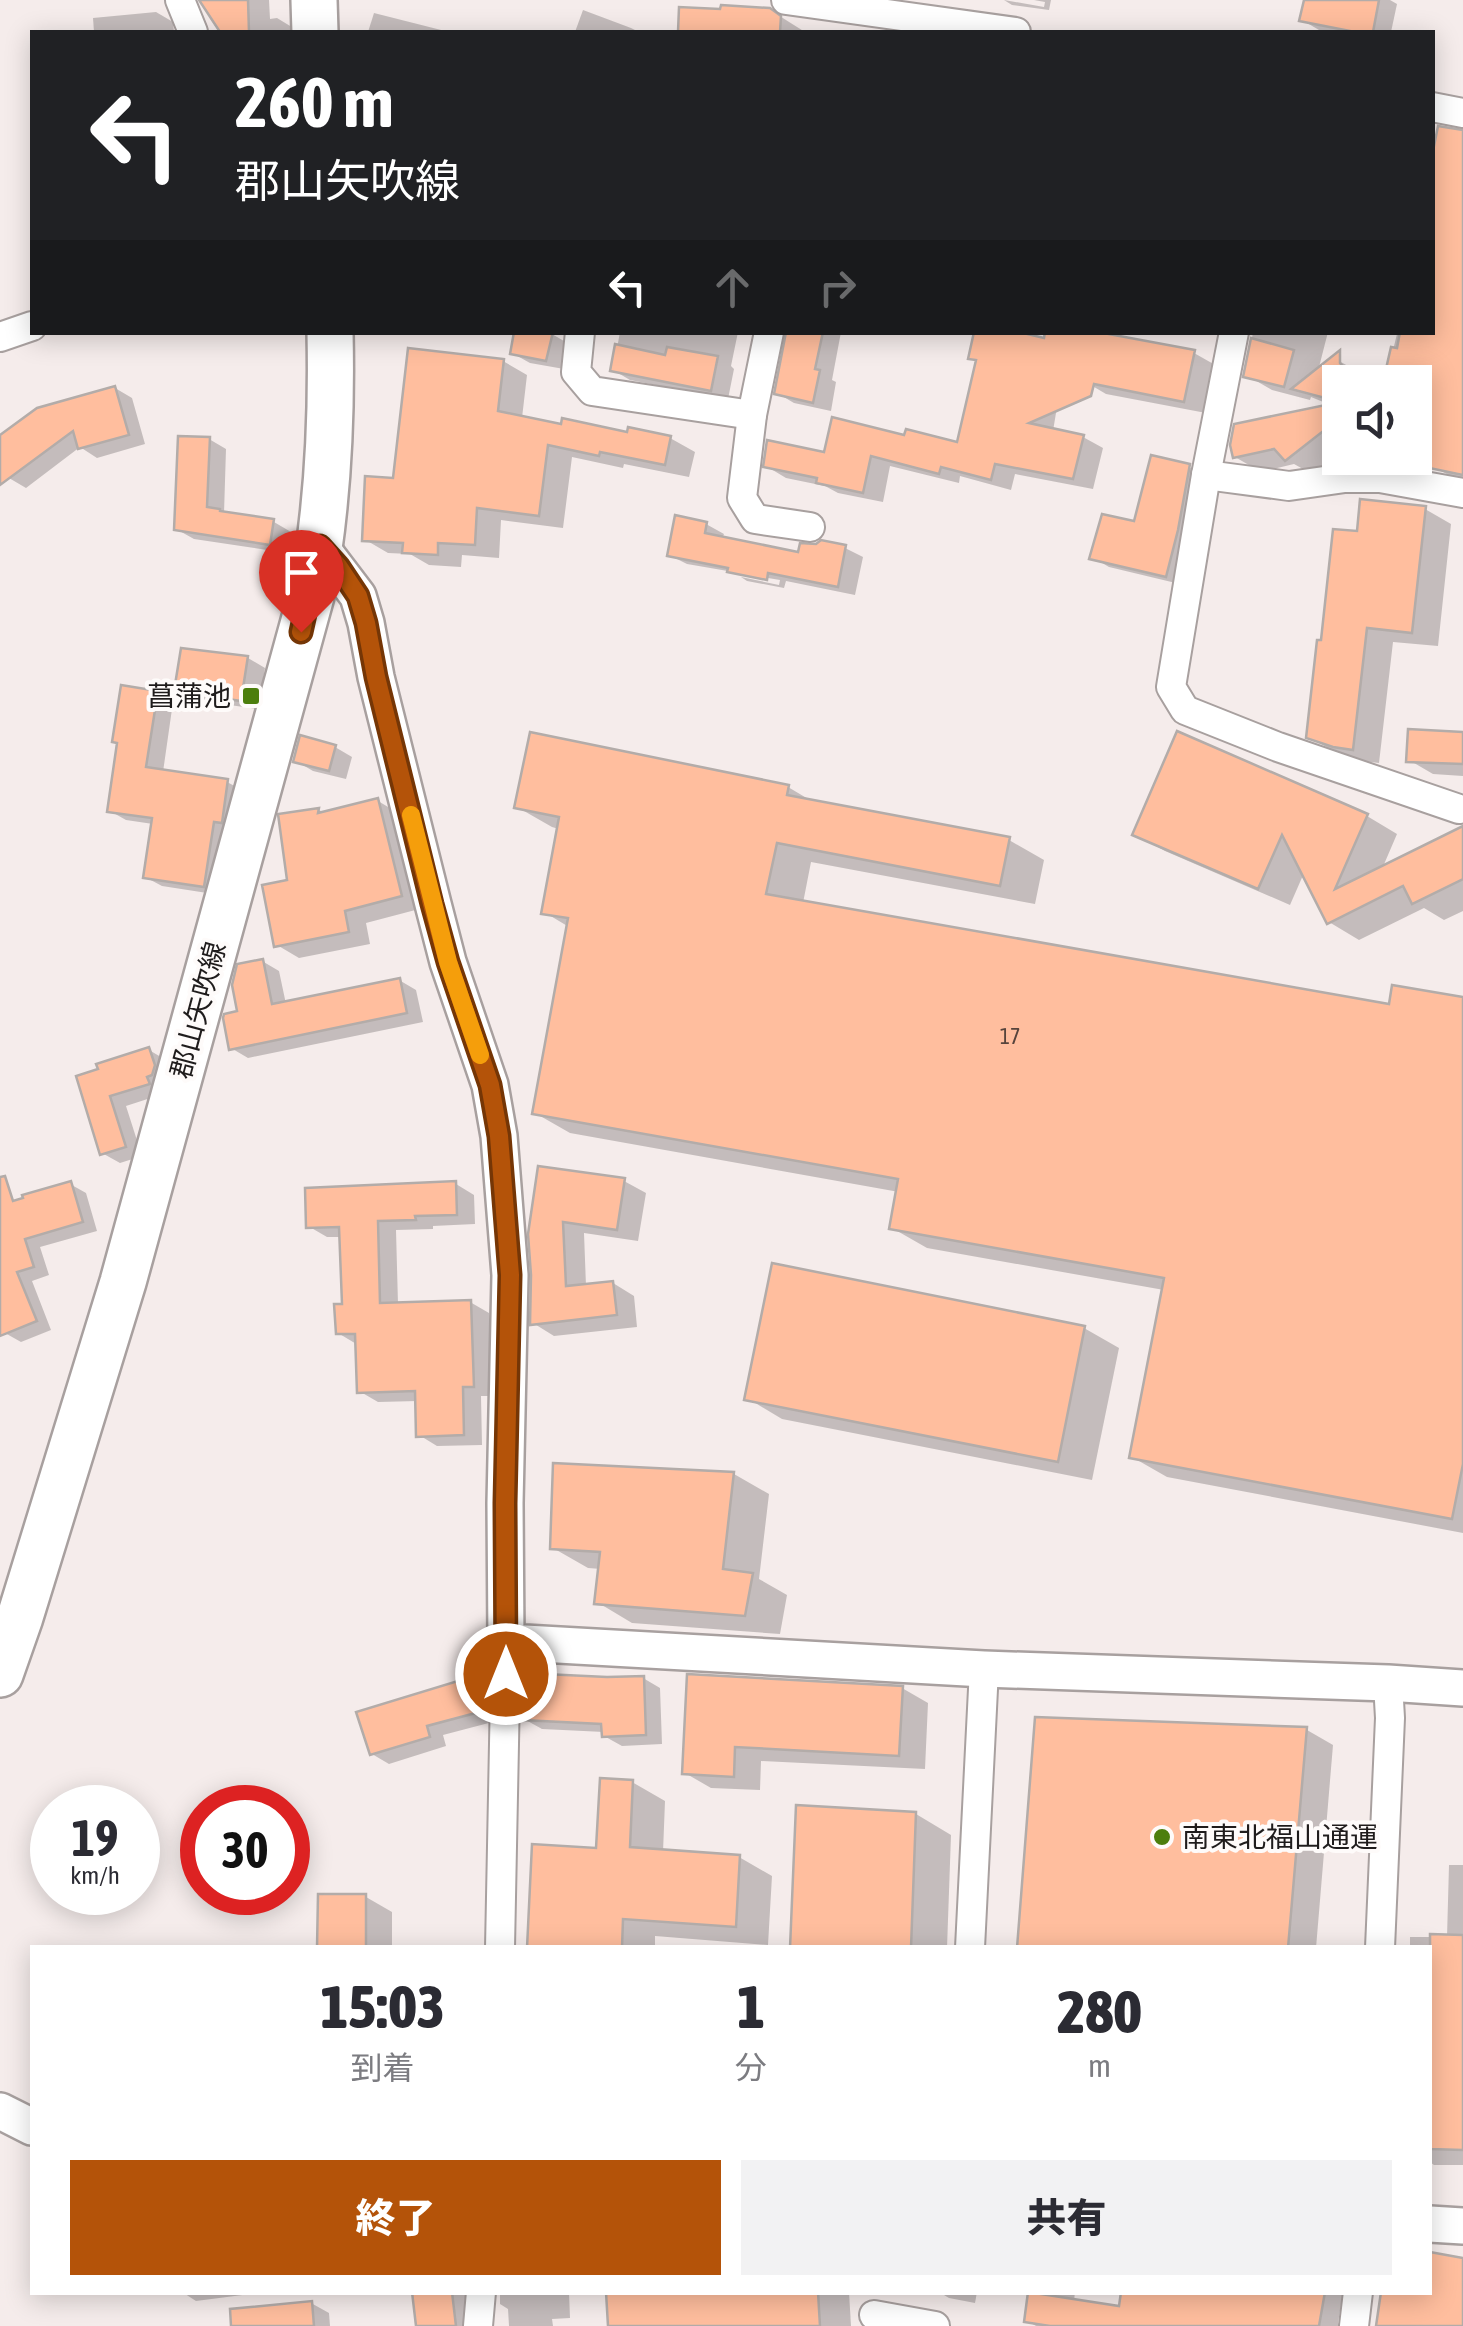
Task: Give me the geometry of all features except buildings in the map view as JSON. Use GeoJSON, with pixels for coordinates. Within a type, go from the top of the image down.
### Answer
{"type":"FeatureCollection","features":[{"type":"Feature","properties":{"kind":"main road"},"geometry":{"type":"LineString","coordinates":[[314,0],[315,30]]}},
{"type":"Feature","properties":{"kind":"main road","name":"郡山矢吹線"},"geometry":{"type":"LineString","coordinates":[[0,1674],[123,1282],[301,632],[320,546],[330,440],[330,335]]}},
{"type":"Feature","properties":{"kind":"street"},"geometry":{"type":"LineString","coordinates":[[180,0],[192,30]]}},
{"type":"Feature","properties":{"kind":"street"},"geometry":{"type":"LineString","coordinates":[[786,0],[1002,30]]}},
{"type":"Feature","properties":{"kind":"street"},"geometry":{"type":"LineString","coordinates":[[1435,108],[1463,113]]}},
{"type":"Feature","properties":{"kind":"street"},"geometry":{"type":"LineString","coordinates":[[0,336],[30,327]]}},
{"type":"Feature","properties":{"kind":"street"},"geometry":{"type":"LineString","coordinates":[[580,335],[576,372],[592,391],[752,415]]}},
{"type":"Feature","properties":{"kind":"street"},"geometry":{"type":"LineString","coordinates":[[768,335],[752,415],[742,498],[755,519],[810,527]]}},
{"type":"Feature","properties":{"kind":"street"},"geometry":{"type":"LineString","coordinates":[[1233,335],[1171,686],[1185,710],[1278,747],[1459,808]]}},
{"type":"Feature","properties":{"kind":"street"},"geometry":{"type":"LineString","coordinates":[[1206,475],[1289,486],[1345,478],[1380,478],[1463,494]]}},
{"type":"Feature","properties":{"kind":"street"},"geometry":{"type":"LineString","coordinates":[[320,546],[358,596],[432,904],[490,1085],[499,1136],[510,1275],[500,1945]]}},
{"type":"Feature","properties":{"kind":"street"},"geometry":{"type":"LineString","coordinates":[[506,1642],[984,1669],[1463,1688]]}},
{"type":"Feature","properties":{"kind":"street"},"geometry":{"type":"LineString","coordinates":[[970,1945],[984,1669]]}},
{"type":"Feature","properties":{"kind":"street"},"geometry":{"type":"LineString","coordinates":[[1380,1945],[1390,1718],[1388,1683]]}},
{"type":"Feature","properties":{"kind":"street"},"geometry":{"type":"LineString","coordinates":[[0,2111],[30,2126]]}},
{"type":"Feature","properties":{"kind":"street"},"geometry":{"type":"LineString","coordinates":[[1432,2224],[1463,2226]]}},
{"type":"Feature","properties":{"kind":"street"},"geometry":{"type":"LineString","coordinates":[[478,2326],[482,2295]]}},
{"type":"Feature","properties":{"kind":"street"},"geometry":{"type":"LineString","coordinates":[[1354,2326],[1358,2295]]}},
{"type":"Feature","properties":{"kind":"street"},"geometry":{"type":"LineString","coordinates":[[878,2311],[935,2326]]}},
{"type":"Feature","properties":{"kind":"slow traffic"},"geometry":{"type":"LineString","coordinates":[[411,815],[448,962],[480,1055]]}},
{"type":"Feature","properties":{"kind":"place","name":"菖蒲池"},"geometry":{"type":"Point","coordinates":[251,696]}},
{"type":"Feature","properties":{"kind":"place","name":"南東北福山通運"},"geometry":{"type":"Point","coordinates":[1162,1837]}},
{"type":"Feature","properties":{"kind":"route"},"geometry":{"type":"LineString","coordinates":[[301,632],[320,546],[358,596],[432,904],[490,1085],[499,1136],[510,1275],[506,1674]]}}]}
